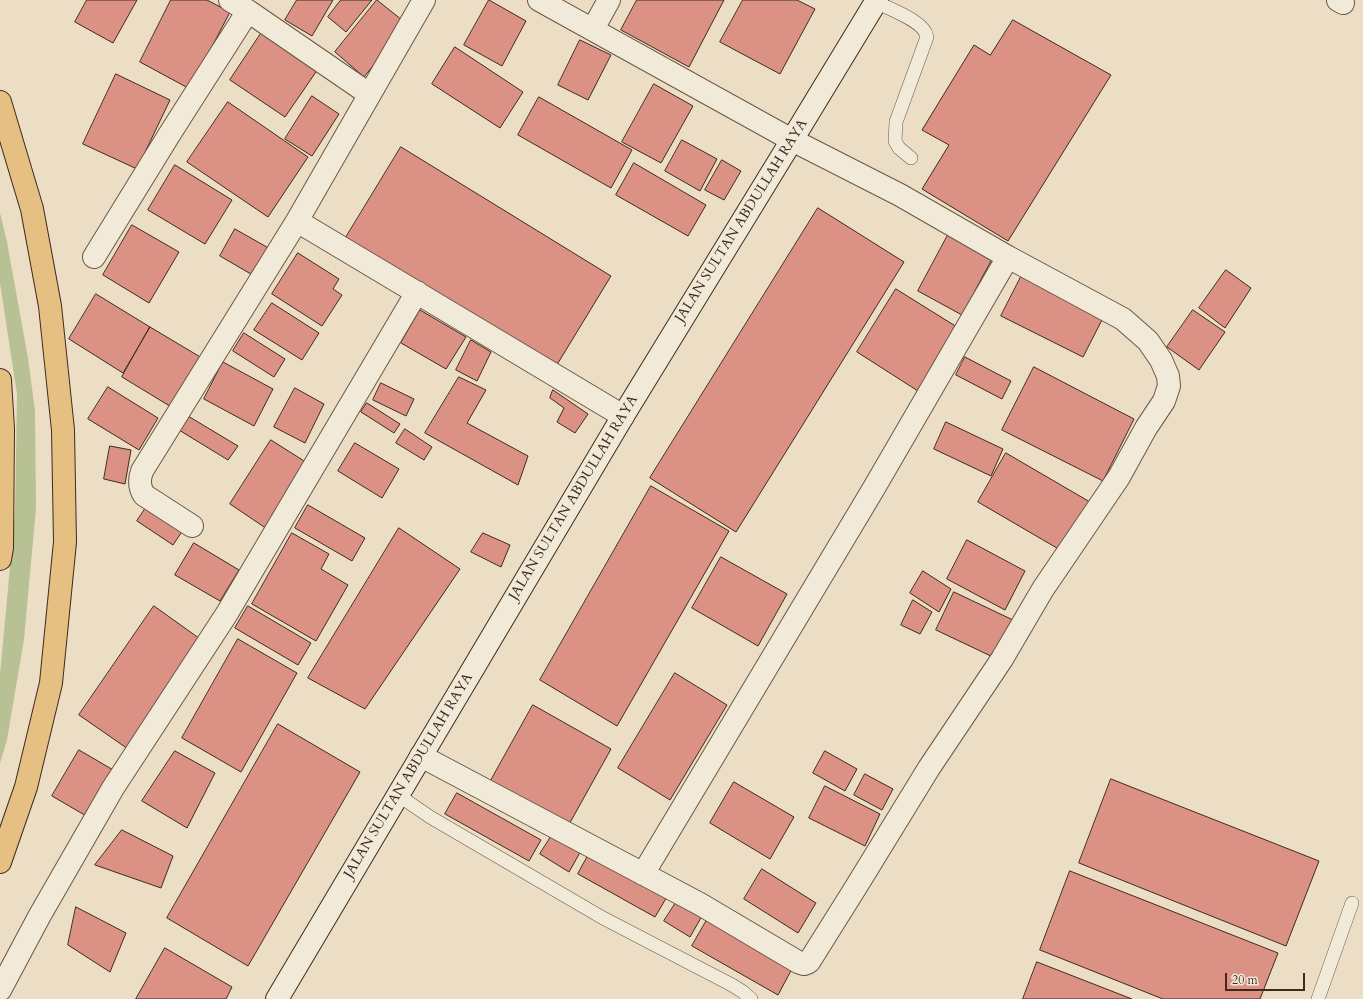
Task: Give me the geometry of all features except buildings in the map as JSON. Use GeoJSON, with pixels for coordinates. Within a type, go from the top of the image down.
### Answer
{"type":"FeatureCollection","features":[{"type":"Feature","properties":{"kind":"highway"},"geometry":{"type":"LineString","coordinates":[[0,102],[32,209],[50,306],[63,430],[65,542],[50,683],[26,787],[0,862]]}},
{"type":"Feature","properties":{"kind":"highway"},"geometry":{"type":"LineString","coordinates":[[0,380],[3,429],[2,548],[0,559]]}},
{"type":"Feature","properties":{"kind":"street"},"geometry":{"type":"LineString","coordinates":[[192,526],[144,495],[141,490],[140,483],[142,471],[296,221],[368,94],[387,66],[424,0]]}},
{"type":"Feature","properties":{"kind":"street"},"geometry":{"type":"LineString","coordinates":[[421,756],[700,904],[798,962],[804,964],[809,962],[929,768],[1002,659],[1043,589],[1119,477],[1146,428],[1164,401],[1168,386],[1166,369],[1148,341],[1123,319],[1008,257],[900,196],[792,140],[539,0]]}},
{"type":"Feature","properties":{"kind":"street"},"geometry":{"type":"LineString","coordinates":[[593,29],[609,0]]}},
{"type":"Feature","properties":{"kind":"street","name":"JALAN SULTAN ABDULLAH RAYA"},"geometry":{"type":"LineString","coordinates":[[277,999],[623,416],[876,1]]}},
{"type":"Feature","properties":{"kind":"street"},"geometry":{"type":"LineString","coordinates":[[94,257],[169,135],[239,6],[368,94]]}},
{"type":"Feature","properties":{"kind":"street"},"geometry":{"type":"LineString","coordinates":[[296,221],[623,416]]}},
{"type":"Feature","properties":{"kind":"street"},"geometry":{"type":"LineString","coordinates":[[643,874],[874,488],[1008,257]]}},
{"type":"Feature","properties":{"kind":"street"},"geometry":{"type":"LineString","coordinates":[[0,990],[40,915],[113,788],[226,615],[417,292]]}},
{"type":"Feature","properties":{"kind":"lane"},"geometry":{"type":"LineString","coordinates":[[876,1],[916,22],[923,27],[927,37],[896,122],[895,141],[899,148],[911,158]]}},
{"type":"Feature","properties":{"kind":"lane"},"geometry":{"type":"LineString","coordinates":[[398,795],[430,817],[597,914],[732,985],[751,999]]}},
{"type":"Feature","properties":{"kind":"lane"},"geometry":{"type":"LineString","coordinates":[[1318,999],[1352,903]]}},
{"type":"Feature","properties":{"kind":"green space"},"geometry":{"type":"Polygon","coordinates":[[[0,213],[7,242],[28,358],[35,411],[36,508],[24,639],[7,740],[0,763],[0,674],[15,514],[17,394],[0,283],[0,213]]]}}]}
